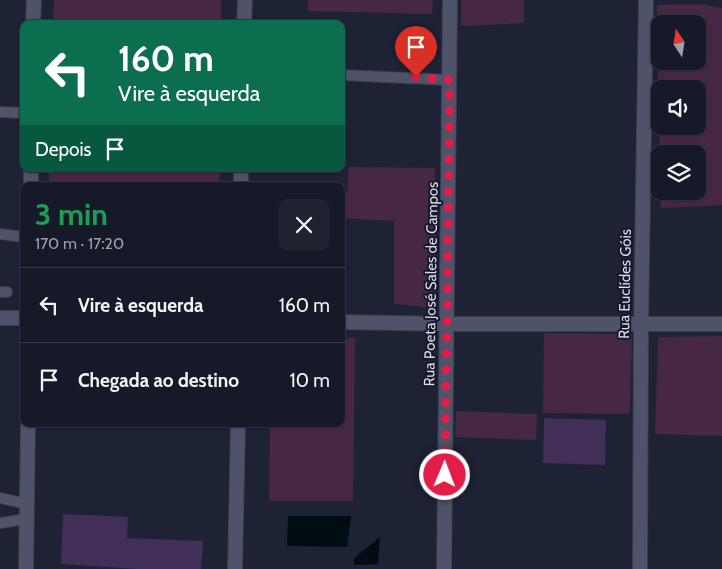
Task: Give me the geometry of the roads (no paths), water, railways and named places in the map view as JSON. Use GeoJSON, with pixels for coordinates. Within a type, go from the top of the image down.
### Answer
{"type":"FeatureCollection","features":[{"type":"Feature","properties":{"kind":"street"},"geometry":{"type":"LineString","coordinates":[[33,20],[34,0]]}},
{"type":"Feature","properties":{"kind":"street"},"geometry":{"type":"LineString","coordinates":[[244,20],[245,0]]}},
{"type":"Feature","properties":{"kind":"street","name":"Rua Poeta José Sales de Campos"},"geometry":{"type":"LineString","coordinates":[[444,569],[450,0]]}},
{"type":"Feature","properties":{"kind":"street","name":"Rua Euclídes Góis"},"geometry":{"type":"LineString","coordinates":[[640,569],[641,324],[646,0]]}},
{"type":"Feature","properties":{"kind":"street"},"geometry":{"type":"LineString","coordinates":[[0,318],[20,318]]}},
{"type":"Feature","properties":{"kind":"street"},"geometry":{"type":"LineString","coordinates":[[345,322],[722,324]]}},
{"type":"Feature","properties":{"kind":"street"},"geometry":{"type":"LineString","coordinates":[[26,569],[28,427]]}},
{"type":"Feature","properties":{"kind":"street"},"geometry":{"type":"LineString","coordinates":[[235,569],[238,427]]}},
{"type":"Feature","properties":{"kind":"lane"},"geometry":{"type":"LineString","coordinates":[[345,75],[450,80]]}},
{"type":"Feature","properties":{"kind":"lane"},"geometry":{"type":"LineString","coordinates":[[0,112],[20,113]]}},
{"type":"Feature","properties":{"kind":"lane"},"geometry":{"type":"LineString","coordinates":[[0,234],[20,236]]}},
{"type":"Feature","properties":{"kind":"lane"},"geometry":{"type":"LineString","coordinates":[[0,498],[27,504]]}},
{"type":"Feature","properties":{"kind":"lane"},"geometry":{"type":"LineString","coordinates":[[0,523],[27,519]]}}]}
